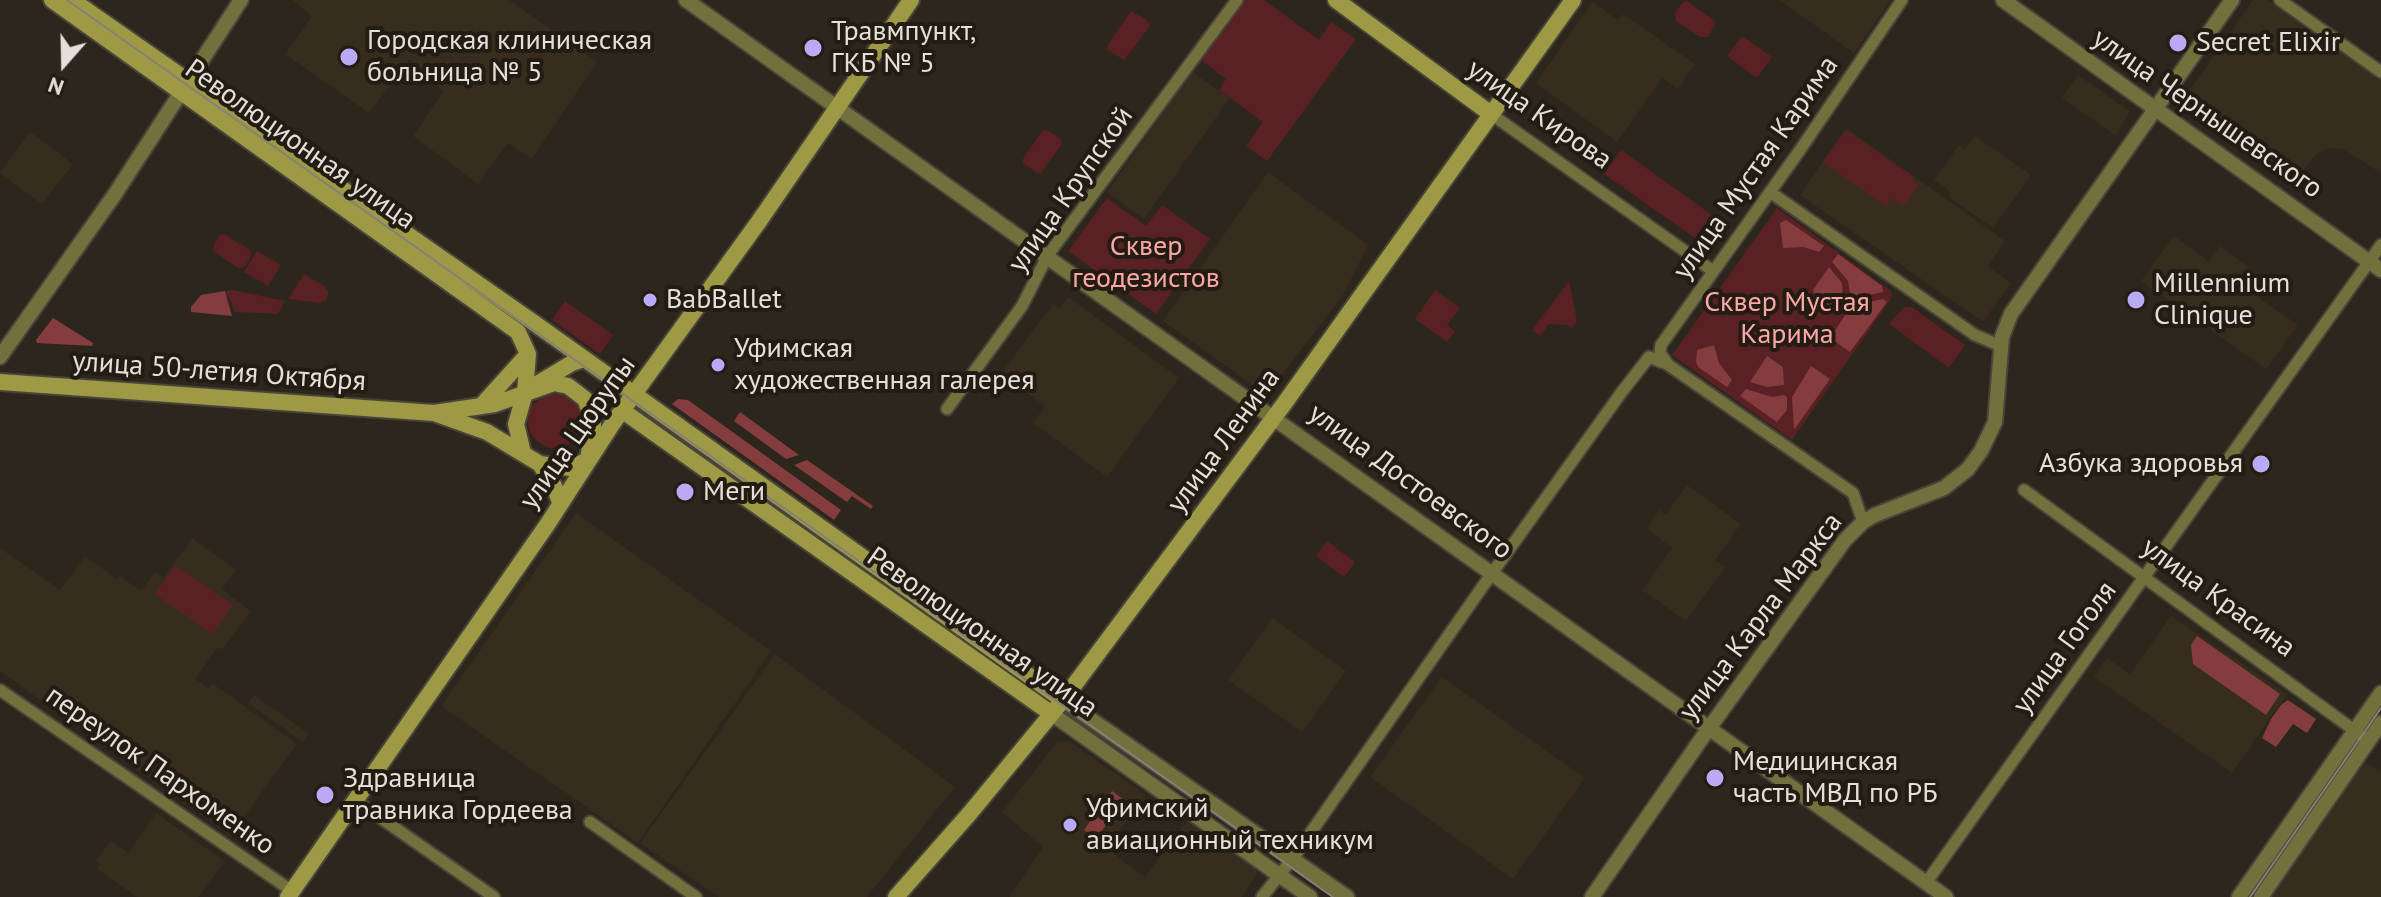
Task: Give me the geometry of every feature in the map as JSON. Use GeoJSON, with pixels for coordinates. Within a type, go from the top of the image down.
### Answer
{"type":"FeatureCollection","features":[{"type":"Feature","properties":{"kind":"main road","name":"Революционная улица"},"geometry":{"type":"LineString","coordinates":[[52,0],[186,88],[518,332],[528,354]]}},
{"type":"Feature","properties":{"kind":"main road"},"geometry":{"type":"LineString","coordinates":[[72,0],[186,88],[537,325],[1063,700]]}},
{"type":"Feature","properties":{"kind":"main road","name":"улица Цюрупы"},"geometry":{"type":"LineString","coordinates":[[290,894],[588,460],[911,0]]}},
{"type":"Feature","properties":{"kind":"main road","name":"улица Кирова"},"geometry":{"type":"LineString","coordinates":[[1336,0],[1491,114]]}},
{"type":"Feature","properties":{"kind":"main road","name":"улица Ленина"},"geometry":{"type":"LineString","coordinates":[[896,897],[1063,700],[1274,417],[1573,0]]}},
{"type":"Feature","properties":{"kind":"main road"},"geometry":{"type":"LineString","coordinates":[[528,354],[525,393],[516,424],[523,453],[540,464],[560,502]]}},
{"type":"Feature","properties":{"kind":"main road"},"geometry":{"type":"LineString","coordinates":[[481,406],[528,354]]}},
{"type":"Feature","properties":{"kind":"main road"},"geometry":{"type":"LineString","coordinates":[[525,393],[551,375],[584,359]]}},
{"type":"Feature","properties":{"kind":"main road","name":"улица 50-летия Октября"},"geometry":{"type":"LineString","coordinates":[[0,382],[434,413],[495,404],[525,393]]}},
{"type":"Feature","properties":{"kind":"main road"},"geometry":{"type":"LineString","coordinates":[[525,393],[554,383],[568,386],[580,394],[588,405],[593,425],[588,460],[570,468],[540,464]]}},
{"type":"Feature","properties":{"kind":"main road","name":"Революционная улица"},"geometry":{"type":"LineString","coordinates":[[623,411],[1052,714]]}},
{"type":"Feature","properties":{"kind":"main road","name":"улица 50-летия Октября"},"geometry":{"type":"LineString","coordinates":[[434,413],[487,432],[523,453]]}},
{"type":"Feature","properties":{"kind":"street"},"geometry":{"type":"LineString","coordinates":[[0,357],[186,88],[241,0]]}},
{"type":"Feature","properties":{"kind":"street","name":"улица Достоевского"},"geometry":{"type":"LineString","coordinates":[[686,0],[1946,897]]}},
{"type":"Feature","properties":{"kind":"street","name":"улица Крупской"},"geometry":{"type":"LineString","coordinates":[[947,409],[1022,306],[1048,255],[1237,0]]}},
{"type":"Feature","properties":{"kind":"street","name":"улица Мустая Карима"},"geometry":{"type":"LineString","coordinates":[[1667,364],[1660,353],[1661,345],[1902,0]]}},
{"type":"Feature","properties":{"kind":"street","name":"улица Чернышевского"},"geometry":{"type":"LineString","coordinates":[[2003,0],[2375,265]]}},
{"type":"Feature","properties":{"kind":"street","name":"улица Карла Маркса"},"geometry":{"type":"LineString","coordinates":[[1592,897],[1834,554],[1863,522],[1933,494],[1968,469],[1981,451],[1995,422],[2001,346],[2005,325],[2017,302],[2232,0]]}},
{"type":"Feature","properties":{"kind":"street"},"geometry":{"type":"LineString","coordinates":[[2280,0],[2381,72]]}},
{"type":"Feature","properties":{"kind":"street","name":"улица Кирова"},"geometry":{"type":"LineString","coordinates":[[1491,114],[1713,271]]}},
{"type":"Feature","properties":{"kind":"street"},"geometry":{"type":"LineString","coordinates":[[1770,192],[1975,335],[2001,346]]}},
{"type":"Feature","properties":{"kind":"street","name":"улица Гоголя"},"geometry":{"type":"LineString","coordinates":[[1926,883],[2144,578],[2375,265],[2381,245]]}},
{"type":"Feature","properties":{"kind":"street"},"geometry":{"type":"LineString","coordinates":[[1262,897],[1293,858],[1649,357],[1667,364],[1853,493],[1863,522]]}},
{"type":"Feature","properties":{"kind":"street","name":"улица Красина"},"geometry":{"type":"LineString","coordinates":[[2024,490],[2375,745]]}},
{"type":"Feature","properties":{"kind":"street","name":"переулок Пархоменко"},"geometry":{"type":"LineString","coordinates":[[0,690],[290,894]]}},
{"type":"Feature","properties":{"kind":"street"},"geometry":{"type":"LineString","coordinates":[[2239,897],[2381,693]]}},
{"type":"Feature","properties":{"kind":"street"},"geometry":{"type":"LineString","coordinates":[[1063,700],[1347,897]]}},
{"type":"Feature","properties":{"kind":"street","name":"Революционная улица"},"geometry":{"type":"LineString","coordinates":[[1052,714],[1310,897]]}},
{"type":"Feature","properties":{"kind":"street"},"geometry":{"type":"LineString","coordinates":[[2261,897],[2375,745],[2381,723]]}},
{"type":"Feature","properties":{"kind":"street"},"geometry":{"type":"LineString","coordinates":[[355,800],[494,897]]}},
{"type":"Feature","properties":{"kind":"street"},"geometry":{"type":"LineString","coordinates":[[590,822],[696,897]]}},
{"type":"Feature","properties":{"kind":"shaded area"},"geometry":{"type":"Polygon","coordinates":[[[292,0],[509,0],[597,62],[532,159],[508,143],[478,184],[413,136],[443,92],[410,59],[369,113],[285,54],[312,16],[292,0]]]}},
{"type":"Feature","properties":{"kind":"shaded area"},"geometry":{"type":"Polygon","coordinates":[[[1779,0],[1891,0],[1854,53],[1779,0]]]}},
{"type":"Feature","properties":{"kind":"shaded area"},"geometry":{"type":"Polygon","coordinates":[[[2253,0],[2268,0],[2381,79],[2381,173],[2343,149],[2330,148],[2315,155],[2292,187],[2180,104],[2253,0]]]}},
{"type":"Feature","properties":{"kind":"shaded area"},"geometry":{"type":"Polygon","coordinates":[[[1592,2],[1618,20],[1623,14],[1695,64],[1678,89],[1662,78],[1617,142],[1536,83],[1592,2]]]}},
{"type":"Feature","properties":{"kind":"shaded area"},"geometry":{"type":"Polygon","coordinates":[[[1192,72],[1230,98],[1144,219],[1107,192],[1192,72]]]}},
{"type":"Feature","properties":{"kind":"shaded area"},"geometry":{"type":"Polygon","coordinates":[[[2078,75],[2130,111],[2116,136],[2062,98],[2078,75]]]}},
{"type":"Feature","properties":{"kind":"shaded area"},"geometry":{"type":"Polygon","coordinates":[[[1846,128],[2005,241],[1988,266],[2011,283],[1983,322],[1800,195],[1846,128]]]}},
{"type":"Feature","properties":{"kind":"shaded area"},"geometry":{"type":"Polygon","coordinates":[[[30,132],[73,164],[42,204],[0,173],[30,132]]]}},
{"type":"Feature","properties":{"kind":"shaded area"},"geometry":{"type":"Polygon","coordinates":[[[1975,136],[2031,175],[1993,228],[1949,197],[1951,192],[1934,180],[1959,145],[1965,149],[1975,136]]]}},
{"type":"Feature","properties":{"kind":"shaded area"},"geometry":{"type":"Polygon","coordinates":[[[1268,172],[1368,245],[1342,297],[1270,390],[1257,388],[1163,321],[1268,172]]]}},
{"type":"Feature","properties":{"kind":"shaded area"},"geometry":{"type":"Polygon","coordinates":[[[1786,220],[1824,246],[1819,252],[1803,247],[1783,248],[1780,223],[1786,220]]]}},
{"type":"Feature","properties":{"kind":"shaded area"},"geometry":{"type":"Polygon","coordinates":[[[2174,236],[2208,261],[2220,246],[2262,277],[2252,293],[2298,325],[2266,369],[2141,281],[2174,236]]]}},
{"type":"Feature","properties":{"kind":"shaded area"},"geometry":{"type":"Polygon","coordinates":[[[1838,254],[1882,286],[1883,292],[1851,299],[1848,281],[1832,262],[1838,254]]]}},
{"type":"Feature","properties":{"kind":"shaded area"},"geometry":{"type":"Polygon","coordinates":[[[1829,267],[1842,283],[1843,302],[1820,308],[1813,290],[1829,267]]]}},
{"type":"Feature","properties":{"kind":"shaded area"},"geometry":{"type":"Polygon","coordinates":[[[225,291],[232,316],[191,312],[191,307],[201,295],[225,291]]]}},
{"type":"Feature","properties":{"kind":"shaded area"},"geometry":{"type":"Polygon","coordinates":[[[1068,297],[1179,378],[1107,477],[1033,423],[1045,406],[1001,374],[1053,304],[1059,309],[1068,297]]]}},
{"type":"Feature","properties":{"kind":"shaded area"},"geometry":{"type":"Polygon","coordinates":[[[1883,299],[1887,302],[1850,352],[1830,338],[1852,305],[1883,299]]]}},
{"type":"Feature","properties":{"kind":"shaded area"},"geometry":{"type":"Polygon","coordinates":[[[53,318],[93,343],[92,346],[37,343],[36,340],[53,318]]]}},
{"type":"Feature","properties":{"kind":"shaded area"},"geometry":{"type":"Polygon","coordinates":[[[1714,345],[1719,363],[1732,380],[1727,387],[1698,367],[1696,362],[1697,350],[1714,345]]]}},
{"type":"Feature","properties":{"kind":"shaded area"},"geometry":{"type":"Polygon","coordinates":[[[1767,356],[1783,367],[1784,385],[1767,387],[1750,382],[1767,356]]]}},
{"type":"Feature","properties":{"kind":"shaded area"},"geometry":{"type":"Polygon","coordinates":[[[1811,366],[1830,379],[1794,430],[1792,397],[1811,366]]]}},
{"type":"Feature","properties":{"kind":"shaded area"},"geometry":{"type":"Polygon","coordinates":[[[1746,389],[1772,397],[1784,395],[1787,397],[1787,410],[1777,422],[1740,396],[1746,389]]]}},
{"type":"Feature","properties":{"kind":"shaded area"},"geometry":{"type":"Polygon","coordinates":[[[678,399],[688,400],[841,510],[834,520],[672,404],[678,399]]]}},
{"type":"Feature","properties":{"kind":"shaded area"},"geometry":{"type":"Polygon","coordinates":[[[740,412],[799,455],[786,459],[734,421],[740,412]]]}},
{"type":"Feature","properties":{"kind":"shaded area"},"geometry":{"type":"Polygon","coordinates":[[[807,460],[873,506],[871,509],[852,496],[847,502],[794,465],[807,460]]]}},
{"type":"Feature","properties":{"kind":"shaded area"},"geometry":{"type":"Polygon","coordinates":[[[1687,485],[1741,524],[1715,560],[1725,567],[1686,621],[1642,590],[1672,548],[1646,528],[1659,510],[1666,514],[1687,485]]]}},
{"type":"Feature","properties":{"kind":"shaded area"},"geometry":{"type":"Polygon","coordinates":[[[576,513],[771,651],[638,843],[441,706],[576,513]]]}},
{"type":"Feature","properties":{"kind":"shaded area"},"geometry":{"type":"Polygon","coordinates":[[[192,538],[236,570],[222,589],[251,611],[222,650],[218,647],[195,679],[208,688],[212,683],[297,744],[230,836],[0,671],[0,548],[60,590],[85,556],[117,579],[120,576],[141,591],[155,572],[164,577],[192,538]]]}},
{"type":"Feature","properties":{"kind":"shaded area"},"geometry":{"type":"Polygon","coordinates":[[[2171,616],[2287,694],[2232,773],[2094,677],[2107,658],[2130,674],[2171,616]]]}},
{"type":"Feature","properties":{"kind":"shaded area"},"geometry":{"type":"Polygon","coordinates":[[[1272,618],[1346,671],[1302,732],[1228,680],[1272,618]]]}},
{"type":"Feature","properties":{"kind":"shaded area"},"geometry":{"type":"Polygon","coordinates":[[[2197,636],[2280,694],[2266,715],[2193,664],[2191,645],[2197,636]]]}},
{"type":"Feature","properties":{"kind":"shaded area"},"geometry":{"type":"Polygon","coordinates":[[[775,654],[955,787],[867,897],[719,897],[640,843],[775,654]]]}},
{"type":"Feature","properties":{"kind":"shaded area"},"geometry":{"type":"Polygon","coordinates":[[[1442,677],[1585,778],[1513,879],[1370,777],[1442,677]]]}},
{"type":"Feature","properties":{"kind":"shaded area"},"geometry":{"type":"Polygon","coordinates":[[[254,695],[309,734],[303,742],[248,703],[254,695]]]}},
{"type":"Feature","properties":{"kind":"shaded area"},"geometry":{"type":"Polygon","coordinates":[[[2288,700],[2316,719],[2307,733],[2293,724],[2276,747],[2262,738],[2271,719],[2288,700]]]}},
{"type":"Feature","properties":{"kind":"shaded area","name":"Уфимский авиационный техникум"},"geometry":{"type":"Polygon","coordinates":[[[1058,741],[1071,742],[1146,795],[1106,848],[1145,877],[1187,821],[1255,868],[1257,874],[1242,897],[1009,897],[1043,847],[1002,812],[1058,741]]]}},
{"type":"Feature","properties":{"kind":"shaded area"},"geometry":{"type":"Polygon","coordinates":[[[2364,761],[2381,773],[2381,897],[2269,897],[2364,761]]]}},
{"type":"Feature","properties":{"kind":"shaded area"},"geometry":{"type":"Polygon","coordinates":[[[1112,791],[1124,800],[1096,839],[1084,830],[1112,791]]]}},
{"type":"Feature","properties":{"kind":"shaded area"},"geometry":{"type":"Polygon","coordinates":[[[156,813],[225,861],[198,897],[137,897],[98,869],[100,864],[96,861],[110,841],[128,853],[156,813]]]}},
{"type":"Feature","properties":{"kind":"green space"},"geometry":{"type":"Polygon","coordinates":[[[1245,0],[1264,0],[1319,40],[1331,22],[1356,39],[1267,161],[1246,146],[1263,122],[1219,90],[1226,79],[1201,60],[1245,0]]]}},
{"type":"Feature","properties":{"kind":"green space"},"geometry":{"type":"Polygon","coordinates":[[[1687,1],[1716,22],[1708,37],[1700,37],[1676,21],[1675,13],[1687,1]]]}},
{"type":"Feature","properties":{"kind":"green space"},"geometry":{"type":"Polygon","coordinates":[[[1131,11],[1147,20],[1150,26],[1124,60],[1108,50],[1107,46],[1131,11]]]}},
{"type":"Feature","properties":{"kind":"green space"},"geometry":{"type":"Polygon","coordinates":[[[1742,36],[1772,57],[1757,78],[1727,56],[1742,36]]]}},
{"type":"Feature","properties":{"kind":"green space"},"geometry":{"type":"Polygon","coordinates":[[[1047,130],[1061,139],[1062,144],[1041,173],[1037,173],[1023,163],[1023,159],[1042,131],[1047,130]]]}},
{"type":"Feature","properties":{"kind":"green space"},"geometry":{"type":"Polygon","coordinates":[[[1846,130],[1914,177],[1913,181],[1919,185],[1907,202],[1901,205],[1892,198],[1886,206],[1823,162],[1846,130]]]}},
{"type":"Feature","properties":{"kind":"green space"},"geometry":{"type":"Polygon","coordinates":[[[1621,150],[1726,225],[1709,248],[1604,174],[1621,150]]]}},
{"type":"Feature","properties":{"kind":"green space","name":"Сквер геодезистов"},"geometry":{"type":"Polygon","coordinates":[[[1107,198],[1146,226],[1162,205],[1210,239],[1156,314],[1068,251],[1107,198]]]}},
{"type":"Feature","properties":{"kind":"green space","name":"Сквер Мустая Карима"},"geometry":{"type":"Polygon","coordinates":[[[1777,208],[1892,292],[1891,299],[1792,440],[1672,355],[1777,208]]]}},
{"type":"Feature","properties":{"kind":"green space"},"geometry":{"type":"Polygon","coordinates":[[[224,234],[250,250],[251,256],[245,267],[238,268],[212,250],[219,235],[224,234]]]}},
{"type":"Feature","properties":{"kind":"green space"},"geometry":{"type":"Polygon","coordinates":[[[257,251],[281,265],[268,286],[244,272],[257,251]]]}},
{"type":"Feature","properties":{"kind":"green space"},"geometry":{"type":"Polygon","coordinates":[[[304,274],[324,286],[329,293],[325,301],[288,299],[304,274]]]}},
{"type":"Feature","properties":{"kind":"green space"},"geometry":{"type":"Polygon","coordinates":[[[1569,281],[1577,321],[1572,328],[1549,324],[1540,336],[1532,330],[1569,281]]]}},
{"type":"Feature","properties":{"kind":"green space"},"geometry":{"type":"Polygon","coordinates":[[[1435,290],[1460,308],[1447,325],[1455,331],[1447,342],[1415,319],[1435,290]]]}},
{"type":"Feature","properties":{"kind":"green space"},"geometry":{"type":"Polygon","coordinates":[[[226,291],[285,301],[278,314],[235,312],[226,291]]]}},
{"type":"Feature","properties":{"kind":"green space"},"geometry":{"type":"Polygon","coordinates":[[[565,301],[613,335],[600,354],[552,320],[565,301]]]}},
{"type":"Feature","properties":{"kind":"green space"},"geometry":{"type":"Polygon","coordinates":[[[1904,307],[1912,307],[1965,345],[1949,368],[1889,324],[1904,307]]]}},
{"type":"Feature","properties":{"kind":"green space"},"geometry":{"type":"Polygon","coordinates":[[[555,394],[574,402],[582,421],[574,440],[555,448],[536,440],[528,421],[536,402],[555,394]]]}},
{"type":"Feature","properties":{"kind":"green space"},"geometry":{"type":"Polygon","coordinates":[[[1327,541],[1355,562],[1344,577],[1316,556],[1327,541]]]}},
{"type":"Feature","properties":{"kind":"green space"},"geometry":{"type":"Polygon","coordinates":[[[175,565],[233,605],[212,634],[155,594],[175,565]]]}},
{"type":"Feature","properties":{"kind":"tram line"},"geometry":{"type":"LineString","coordinates":[[67,0],[1333,897]]}},
{"type":"Feature","properties":{"kind":"tram line"},"geometry":{"type":"LineString","coordinates":[[2250,897],[2381,708]]}},
{"type":"Feature","properties":{"kind":"place","name":"Secret Elixir"},"geometry":{"type":"Point","coordinates":[2178,43]}},
{"type":"Feature","properties":{"kind":"place","name":"Травмпункт, ГКБ № 5"},"geometry":{"type":"Point","coordinates":[813,48]}},
{"type":"Feature","properties":{"kind":"place","name":"Городская клиническая больница № 5"},"geometry":{"type":"Point","coordinates":[349,57]}},
{"type":"Feature","properties":{"kind":"place","name":"BabBallet"},"geometry":{"type":"Point","coordinates":[650,300]}},
{"type":"Feature","properties":{"kind":"place","name":"Millennium Clinique"},"geometry":{"type":"Point","coordinates":[2136,300]}},
{"type":"Feature","properties":{"kind":"place","name":"Уфимская художественная галерея"},"geometry":{"type":"Point","coordinates":[718,365]}},
{"type":"Feature","properties":{"kind":"place","name":"Азбука здоровья"},"geometry":{"type":"Point","coordinates":[2261,464]}},
{"type":"Feature","properties":{"kind":"place","name":"Меги"},"geometry":{"type":"Point","coordinates":[685,492]}},
{"type":"Feature","properties":{"kind":"place","name":"Медицинская часть МВД по РБ"},"geometry":{"type":"Point","coordinates":[1715,778]}},
{"type":"Feature","properties":{"kind":"place","name":"Здравница травника Гордеева"},"geometry":{"type":"Point","coordinates":[325,795]}},
{"type":"Feature","properties":{"kind":"place","name":"Уфимский авиационный техникум"},"geometry":{"type":"Point","coordinates":[1070,825]}}]}
